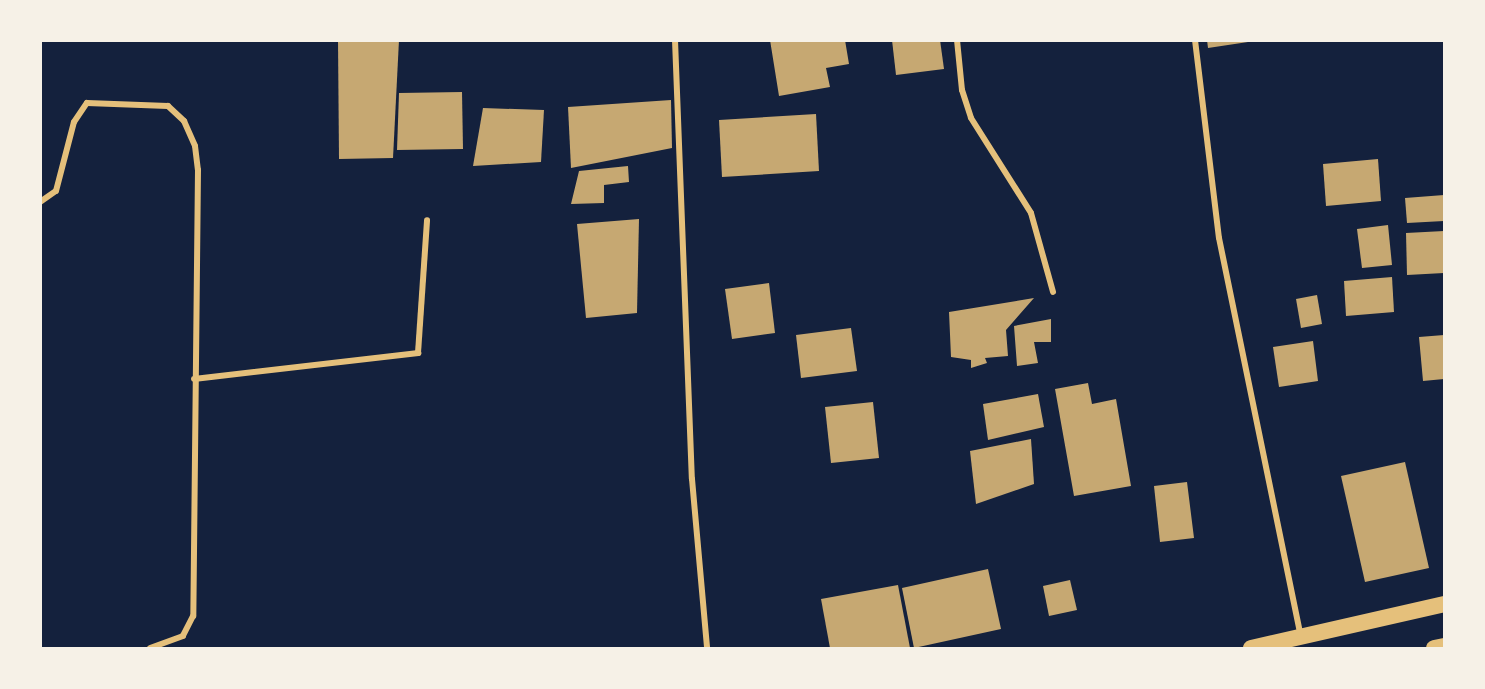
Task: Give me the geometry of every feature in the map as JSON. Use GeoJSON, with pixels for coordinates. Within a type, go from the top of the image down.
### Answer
{"type":"FeatureCollection","features":[{"type":"Feature","properties":{"kind":"highway"},"geometry":{"type":"LineString","coordinates":[[1251,648],[1444,604]]}},
{"type":"Feature","properties":{"kind":"highway"},"geometry":{"type":"LineString","coordinates":[[1434,648],[1444,646]]}},
{"type":"Feature","properties":{"kind":"street"},"geometry":{"type":"LineString","coordinates":[[675,40],[692,479],[707,648]]}},
{"type":"Feature","properties":{"kind":"street"},"geometry":{"type":"LineString","coordinates":[[957,40],[962,90],[971,118],[1031,213],[1053,292]]}},
{"type":"Feature","properties":{"kind":"street"},"geometry":{"type":"LineString","coordinates":[[1196,40],[1219,238],[1301,636]]}},
{"type":"Feature","properties":{"kind":"street"},"geometry":{"type":"LineString","coordinates":[[40,202],[50,198],[58,185],[74,122],[83,106],[155,105],[176,110],[195,146],[198,170],[193,616],[183,636],[150,648]]}},
{"type":"Feature","properties":{"kind":"street"},"geometry":{"type":"LineString","coordinates":[[194,379],[418,353],[427,220]]}},
{"type":"Feature","properties":{"kind":"building"},"geometry":{"type":"Polygon","coordinates":[[[338,40],[399,40],[393,158],[339,159],[338,40]]]}},
{"type":"Feature","properties":{"kind":"building"},"geometry":{"type":"Polygon","coordinates":[[[770,40],[845,40],[849,64],[826,68],[830,87],[779,96],[770,40]]]}},
{"type":"Feature","properties":{"kind":"building"},"geometry":{"type":"Polygon","coordinates":[[[892,40],[940,40],[944,69],[896,75],[892,40]]]}},
{"type":"Feature","properties":{"kind":"building"},"geometry":{"type":"Polygon","coordinates":[[[1207,40],[1248,40],[1248,42],[1208,48],[1207,40]]]}},
{"type":"Feature","properties":{"kind":"building"},"geometry":{"type":"Polygon","coordinates":[[[462,92],[463,149],[397,150],[399,93],[462,92]]]}},
{"type":"Feature","properties":{"kind":"building"},"geometry":{"type":"Polygon","coordinates":[[[671,100],[672,148],[571,168],[568,107],[671,100]]]}},
{"type":"Feature","properties":{"kind":"building"},"geometry":{"type":"Polygon","coordinates":[[[483,108],[544,110],[541,162],[473,166],[483,108]]]}},
{"type":"Feature","properties":{"kind":"building"},"geometry":{"type":"Polygon","coordinates":[[[816,114],[819,171],[722,177],[719,120],[816,114]]]}},
{"type":"Feature","properties":{"kind":"building"},"geometry":{"type":"Polygon","coordinates":[[[1378,159],[1381,201],[1326,206],[1323,164],[1378,159]]]}},
{"type":"Feature","properties":{"kind":"building"},"geometry":{"type":"Polygon","coordinates":[[[628,166],[629,182],[604,185],[604,203],[571,204],[579,171],[628,166]]]}},
{"type":"Feature","properties":{"kind":"building"},"geometry":{"type":"Polygon","coordinates":[[[1444,195],[1444,221],[1407,223],[1405,198],[1444,195]]]}},
{"type":"Feature","properties":{"kind":"building"},"geometry":{"type":"Polygon","coordinates":[[[639,219],[637,313],[586,318],[577,224],[639,219]]]}},
{"type":"Feature","properties":{"kind":"building"},"geometry":{"type":"Polygon","coordinates":[[[1388,225],[1392,265],[1362,268],[1357,229],[1388,225]]]}},
{"type":"Feature","properties":{"kind":"building"},"geometry":{"type":"Polygon","coordinates":[[[1444,231],[1444,273],[1407,275],[1406,233],[1444,231]]]}},
{"type":"Feature","properties":{"kind":"building"},"geometry":{"type":"Polygon","coordinates":[[[1392,277],[1394,312],[1346,316],[1344,281],[1392,277]]]}},
{"type":"Feature","properties":{"kind":"building"},"geometry":{"type":"Polygon","coordinates":[[[769,283],[775,333],[732,339],[725,289],[769,283]]]}},
{"type":"Feature","properties":{"kind":"building"},"geometry":{"type":"Polygon","coordinates":[[[1317,295],[1322,324],[1301,328],[1296,299],[1317,295]]]}},
{"type":"Feature","properties":{"kind":"building"},"geometry":{"type":"Polygon","coordinates":[[[1034,298],[1006,330],[1008,356],[985,358],[987,363],[971,368],[971,360],[951,357],[949,312],[1034,298]]]}},
{"type":"Feature","properties":{"kind":"building"},"geometry":{"type":"Polygon","coordinates":[[[1051,319],[1051,342],[1034,342],[1038,363],[1017,366],[1014,326],[1051,319]]]}},
{"type":"Feature","properties":{"kind":"building"},"geometry":{"type":"Polygon","coordinates":[[[851,328],[857,371],[801,378],[796,335],[851,328]]]}},
{"type":"Feature","properties":{"kind":"building"},"geometry":{"type":"Polygon","coordinates":[[[1444,335],[1444,379],[1423,381],[1419,337],[1444,335]]]}},
{"type":"Feature","properties":{"kind":"building"},"geometry":{"type":"Polygon","coordinates":[[[1313,341],[1318,381],[1279,387],[1273,347],[1313,341]]]}},
{"type":"Feature","properties":{"kind":"building"},"geometry":{"type":"Polygon","coordinates":[[[1088,383],[1092,404],[1116,399],[1131,486],[1074,496],[1055,389],[1088,383]]]}},
{"type":"Feature","properties":{"kind":"building"},"geometry":{"type":"Polygon","coordinates":[[[1038,394],[1044,427],[988,440],[983,404],[1038,394]]]}},
{"type":"Feature","properties":{"kind":"building"},"geometry":{"type":"Polygon","coordinates":[[[873,402],[879,458],[831,463],[825,407],[873,402]]]}},
{"type":"Feature","properties":{"kind":"building"},"geometry":{"type":"Polygon","coordinates":[[[1031,439],[1034,484],[976,504],[970,451],[1031,439]]]}},
{"type":"Feature","properties":{"kind":"building"},"geometry":{"type":"Polygon","coordinates":[[[1405,462],[1429,568],[1365,582],[1341,476],[1405,462]]]}},
{"type":"Feature","properties":{"kind":"building"},"geometry":{"type":"Polygon","coordinates":[[[1187,482],[1194,538],[1160,542],[1154,486],[1187,482]]]}},
{"type":"Feature","properties":{"kind":"building"},"geometry":{"type":"Polygon","coordinates":[[[988,569],[1001,629],[914,648],[902,588],[988,569]]]}},
{"type":"Feature","properties":{"kind":"building"},"geometry":{"type":"Polygon","coordinates":[[[1070,580],[1077,610],[1049,616],[1043,586],[1070,580]]]}},
{"type":"Feature","properties":{"kind":"building"},"geometry":{"type":"Polygon","coordinates":[[[898,585],[910,648],[830,648],[821,599],[898,585]]]}}]}
